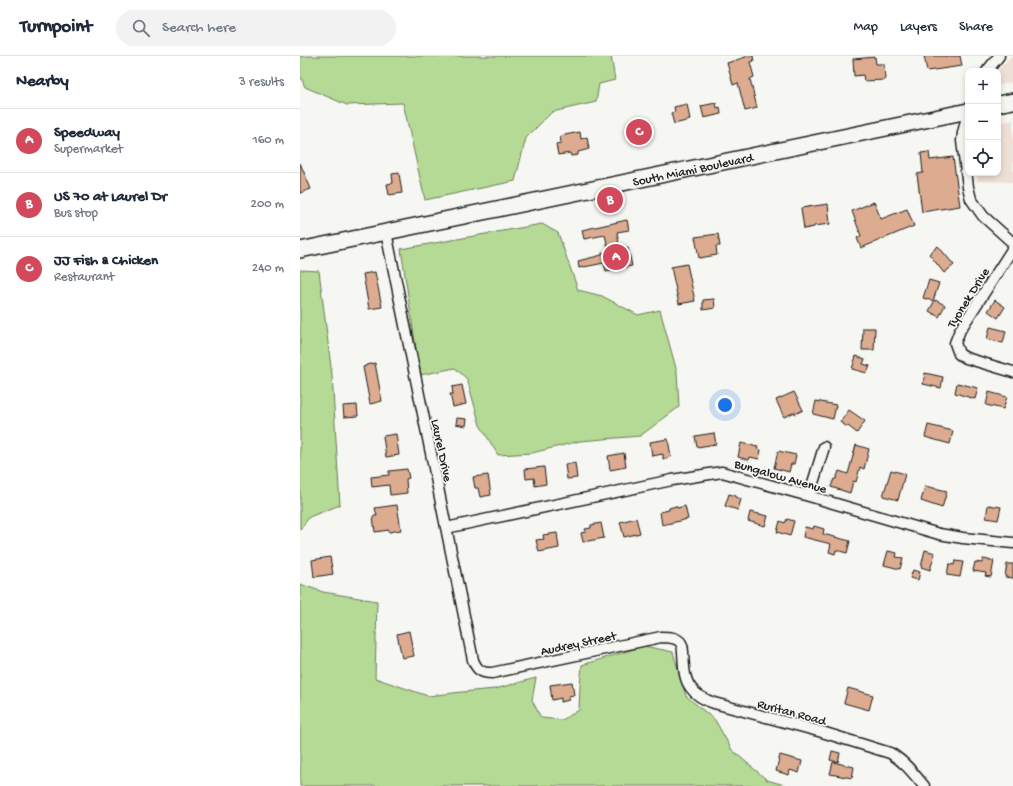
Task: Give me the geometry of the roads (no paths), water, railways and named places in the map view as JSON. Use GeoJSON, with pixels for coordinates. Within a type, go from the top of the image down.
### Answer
{"type":"FeatureCollection","features":[{"type":"Feature","properties":{"kind":"highway"},"geometry":{"type":"LineString","coordinates":[[1001,103],[1013,101]]}},
{"type":"Feature","properties":{"kind":"highway","name":"South Miami Boulevard"},"geometry":{"type":"LineString","coordinates":[[300,250],[965,112]]}},
{"type":"Feature","properties":{"kind":"street"},"geometry":{"type":"LineString","coordinates":[[989,68],[999,56]]}},
{"type":"Feature","properties":{"kind":"street"},"geometry":{"type":"LineString","coordinates":[[965,124],[962,141],[969,193],[983,216],[1013,243]]}},
{"type":"Feature","properties":{"kind":"street","name":"Laurel Drive"},"geometry":{"type":"LineString","coordinates":[[386,232],[473,660],[480,671]]}},
{"type":"Feature","properties":{"kind":"street","name":"Tyonek Drive"},"geometry":{"type":"LineString","coordinates":[[1013,248],[960,330],[955,343],[959,354],[966,358],[1013,372]]}},
{"type":"Feature","properties":{"kind":"street"},"geometry":{"type":"LineString","coordinates":[[809,496],[824,447]]}},
{"type":"Feature","properties":{"kind":"street","name":"Bungalow Avenue"},"geometry":{"type":"LineString","coordinates":[[446,528],[672,480],[722,472],[939,534],[1013,543]]}},
{"type":"Feature","properties":{"kind":"street","name":"Audrey Street"},"geometry":{"type":"LineString","coordinates":[[480,671],[492,673],[661,637],[672,637],[681,643]]}},
{"type":"Feature","properties":{"kind":"street","name":"Ruritan Road"},"geometry":{"type":"LineString","coordinates":[[681,643],[683,648],[686,679],[691,688],[704,699],[714,704],[822,732],[890,753],[898,757],[924,786]]}},
{"type":"Feature","properties":{"kind":"place","name":"JJ Fish & Chicken"},"geometry":{"type":"Point","coordinates":[639,132]}},
{"type":"Feature","properties":{"kind":"place","name":"US 70 at Laurel Dr"},"geometry":{"type":"Point","coordinates":[610,200]}},
{"type":"Feature","properties":{"kind":"place","name":"Speedway"},"geometry":{"type":"Point","coordinates":[616,257]}}]}
